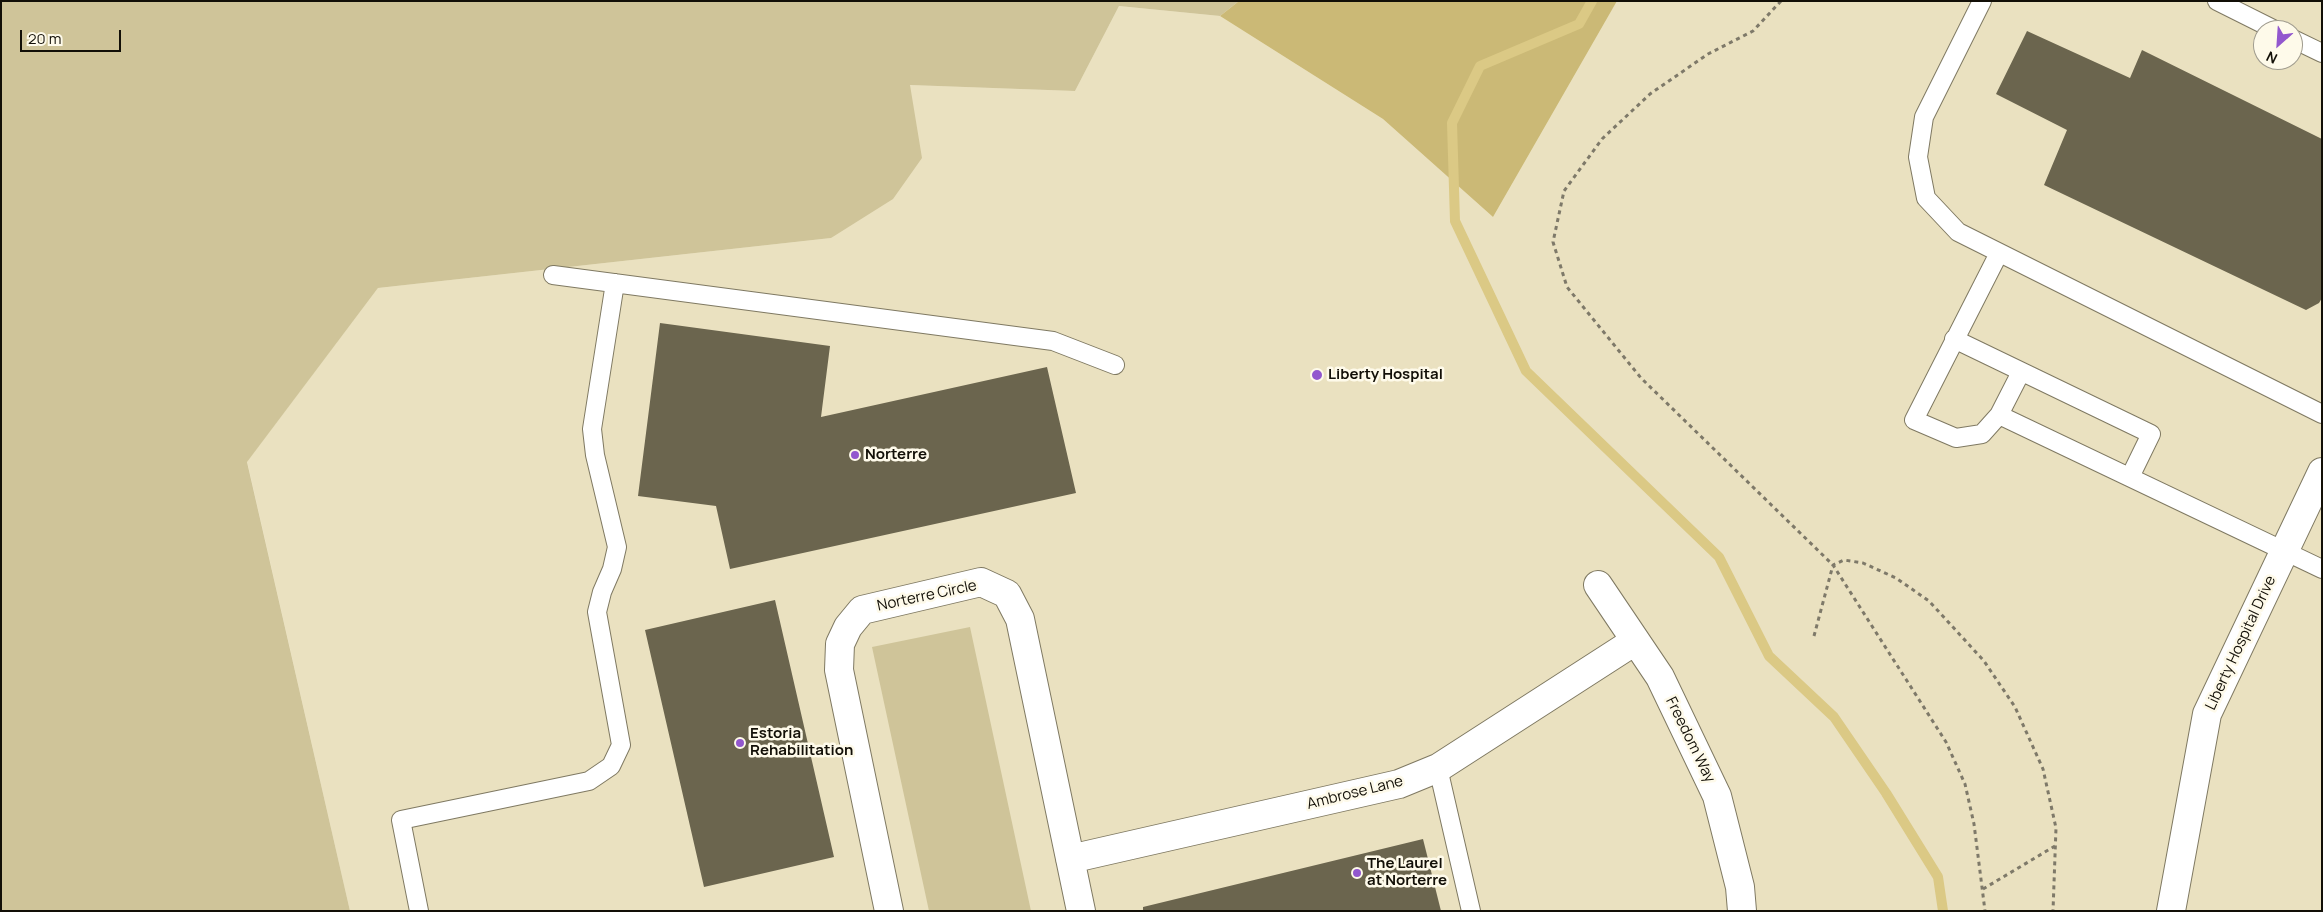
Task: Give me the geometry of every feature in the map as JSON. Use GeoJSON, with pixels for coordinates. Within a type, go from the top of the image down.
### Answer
{"type":"FeatureCollection","features":[{"type":"Feature","properties":{"kind":"street","name":"Liberty Hospital Drive"},"geometry":{"type":"LineString","coordinates":[[2171,911],[2207,714],[2284,550],[2320,480]]}},
{"type":"Feature","properties":{"kind":"street","name":"Norterre Circle"},"geometry":{"type":"LineString","coordinates":[[889,911],[839,670],[840,644],[848,627],[862,610],[981,582],[1007,594],[1020,619],[1081,911]]}},
{"type":"Feature","properties":{"kind":"street","name":"Freedom Way"},"geometry":{"type":"LineString","coordinates":[[1598,585],[1660,677],[1717,796],[1740,887],[1742,911]]}},
{"type":"Feature","properties":{"kind":"street","name":"Ambrose Lane"},"geometry":{"type":"LineString","coordinates":[[1070,859],[1399,784],[1438,768],[1635,641]]}},
{"type":"Feature","properties":{"kind":"lane"},"geometry":{"type":"LineString","coordinates":[[1982,1],[1924,117],[1918,157],[1926,198],[1958,232],[2322,414]]}},
{"type":"Feature","properties":{"kind":"lane"},"geometry":{"type":"LineString","coordinates":[[2217,1],[2255,20]]}},
{"type":"Feature","properties":{"kind":"lane"},"geometry":{"type":"LineString","coordinates":[[2303,44],[2322,54]]}},
{"type":"Feature","properties":{"kind":"lane"},"geometry":{"type":"LineString","coordinates":[[1999,253],[1914,420],[1956,438],[1982,434],[1999,415],[2021,372]]}},
{"type":"Feature","properties":{"kind":"lane"},"geometry":{"type":"LineString","coordinates":[[553,275],[1053,341],[1115,365]]}},
{"type":"Feature","properties":{"kind":"lane"},"geometry":{"type":"LineString","coordinates":[[419,911],[401,820],[589,781],[611,766],[621,745],[597,612],[617,548],[595,455],[592,429],[615,283]]}},
{"type":"Feature","properties":{"kind":"lane"},"geometry":{"type":"LineString","coordinates":[[1954,339],[2151,434],[2130,477]]}},
{"type":"Feature","properties":{"kind":"lane"},"geometry":{"type":"LineString","coordinates":[[1999,415],[2322,569]]}},
{"type":"Feature","properties":{"kind":"lane"},"geometry":{"type":"LineString","coordinates":[[1438,768],[1471,911]]}},
{"type":"Feature","properties":{"kind":"path"},"geometry":{"type":"LineString","coordinates":[[1781,1],[1753,31],[1708,54],[1650,94],[1602,139],[1564,191],[1553,242],[1567,287],[1641,378],[1833,565],[1946,742],[1961,776],[1974,824],[1986,911]]}},
{"type":"Feature","properties":{"kind":"path"},"geometry":{"type":"LineString","coordinates":[[1833,565],[1844,560],[1863,563],[1896,578],[1929,601],[1984,661],[2015,707],[2043,770],[2056,828],[2053,911]]}},
{"type":"Feature","properties":{"kind":"path"},"geometry":{"type":"LineString","coordinates":[[1814,636],[1833,565]]}},
{"type":"Feature","properties":{"kind":"path"},"geometry":{"type":"LineString","coordinates":[[1983,890],[2056,846]]}},
{"type":"Feature","properties":{"kind":"shaded area"},"geometry":{"type":"Polygon","coordinates":[[[1,1],[1239,1],[1220,16],[1119,6],[1075,91],[910,85],[922,158],[893,199],[831,238],[378,288],[247,462],[350,911],[1,911],[1,1]]]}},
{"type":"Feature","properties":{"kind":"shaded area"},"geometry":{"type":"Polygon","coordinates":[[[1239,1],[1617,1],[1493,217],[1383,119],[1220,16],[1239,1]]]}},
{"type":"Feature","properties":{"kind":"shaded area","name":"Liberty Hospital"},"geometry":{"type":"Polygon","coordinates":[[[1617,1],[2322,1],[2322,911],[350,911],[247,461],[378,288],[831,238],[910,85],[1075,91],[1119,6],[1220,16],[1383,119],[1493,217],[1617,1]]]}},
{"type":"Feature","properties":{"kind":"shaded area"},"geometry":{"type":"Polygon","coordinates":[[[970,627],[1031,911],[929,911],[872,647],[970,627]]]}},
{"type":"Feature","properties":{"kind":"building"},"geometry":{"type":"Polygon","coordinates":[[[2027,31],[2130,78],[2142,50],[2322,139],[2322,298],[2319,303],[2306,310],[2044,185],[2067,130],[1996,94],[2027,31]]]}},
{"type":"Feature","properties":{"kind":"building","name":"Norterre"},"geometry":{"type":"Polygon","coordinates":[[[660,323],[830,346],[821,417],[1047,367],[1076,493],[730,569],[716,506],[638,496],[660,323]]]}},
{"type":"Feature","properties":{"kind":"building","name":"Estoria Rehabilitation"},"geometry":{"type":"Polygon","coordinates":[[[775,600],[834,857],[704,887],[645,630],[775,600]]]}},
{"type":"Feature","properties":{"kind":"building","name":"The Laurel at Norterre"},"geometry":{"type":"Polygon","coordinates":[[[1423,839],[1441,911],[1143,911],[1143,907],[1423,839]]]}},
{"type":"Feature","properties":{"kind":"waterway"},"geometry":{"type":"LineString","coordinates":[[1592,1],[1579,24],[1480,66],[1452,123],[1455,221],[1526,371],[1719,557],[1769,656],[1834,717],[1886,793],[1938,877],[1943,911]]}},
{"type":"Feature","properties":{"kind":"place","name":"Liberty Hospital"},"geometry":{"type":"Point","coordinates":[1317,375]}},
{"type":"Feature","properties":{"kind":"place","name":"Norterre"},"geometry":{"type":"Point","coordinates":[855,455]}},
{"type":"Feature","properties":{"kind":"place","name":"Estoria Rehabilitation"},"geometry":{"type":"Point","coordinates":[740,743]}},
{"type":"Feature","properties":{"kind":"place","name":"The Laurel at Norterre"},"geometry":{"type":"Point","coordinates":[1357,873]}}]}
